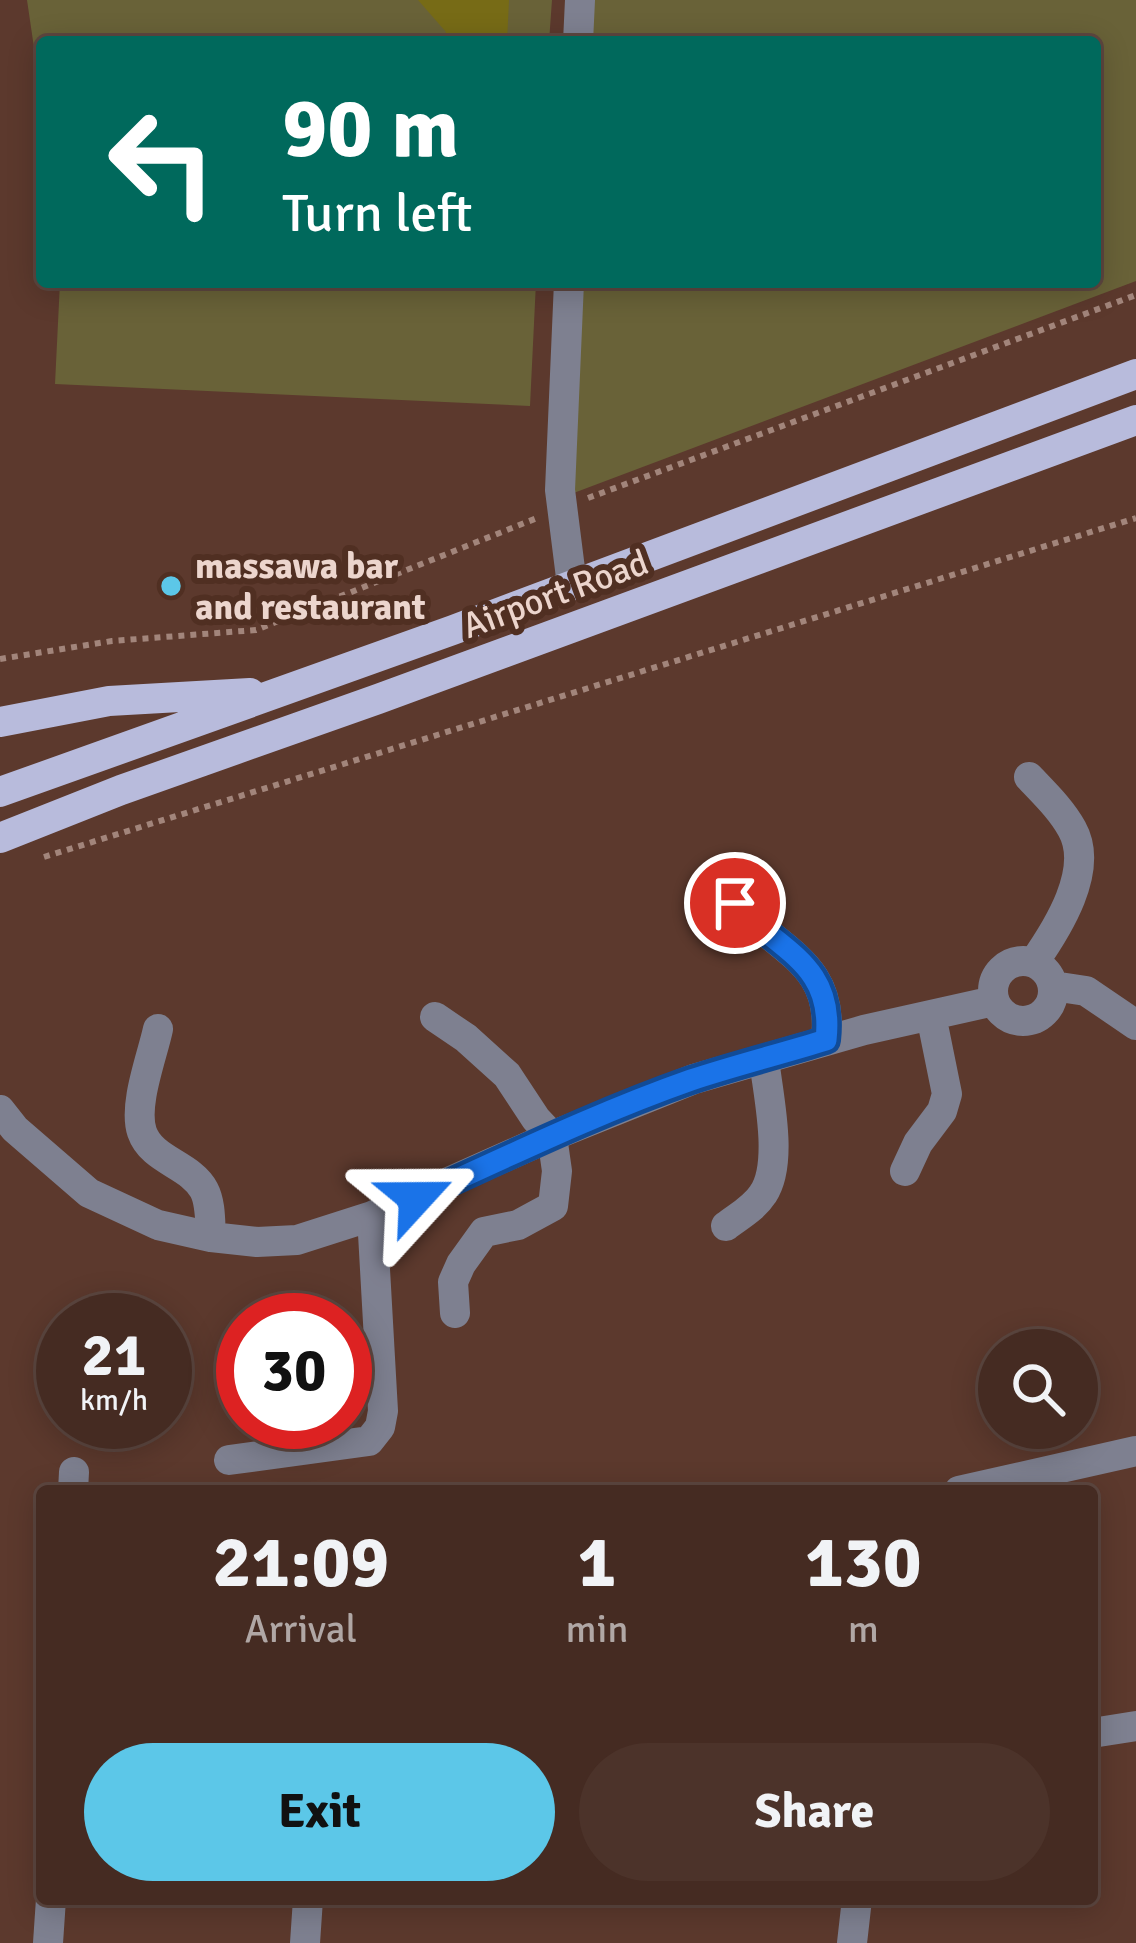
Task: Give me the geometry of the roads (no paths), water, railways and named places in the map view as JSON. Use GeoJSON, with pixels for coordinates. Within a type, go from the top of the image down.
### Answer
{"type":"FeatureCollection","features":[{"type":"Feature","properties":{"kind":"main road","name":"Airport Road"},"geometry":{"type":"LineString","coordinates":[[0,792],[572,586],[1136,374]]}},
{"type":"Feature","properties":{"kind":"main road","name":"Airport Road"},"geometry":{"type":"LineString","coordinates":[[0,838],[1136,420]]}},
{"type":"Feature","properties":{"kind":"main road"},"geometry":{"type":"LineString","coordinates":[[0,722],[110,701],[286,691]]}},
{"type":"Feature","properties":{"kind":"street"},"geometry":{"type":"LineString","coordinates":[[578,36],[580,0]]}},
{"type":"Feature","properties":{"kind":"street"},"geometry":{"type":"LineString","coordinates":[[568,288],[560,490],[572,586]]}},
{"type":"Feature","properties":{"kind":"street"},"geometry":{"type":"LineString","coordinates":[[1029,777],[1073,831],[1080,853],[1071,897],[1044,974],[1053,997],[1048,1008],[1040,1016],[1018,1021],[1008,1018],[994,1001],[994,981],[1014,961],[1044,974],[1086,991],[1136,1025]]}},
{"type":"Feature","properties":{"kind":"street"},"geometry":{"type":"LineString","coordinates":[[735,903],[810,971],[821,988],[826,1040]]}},
{"type":"Feature","properties":{"kind":"street"},"geometry":{"type":"LineString","coordinates":[[0,1110],[88,1193],[158,1226],[211,1237],[297,1240],[372,1216],[694,1079],[826,1040],[994,1001]]}},
{"type":"Feature","properties":{"kind":"street"},"geometry":{"type":"LineString","coordinates":[[904,1172],[942,1111],[947,1094],[931,1015]]}},
{"type":"Feature","properties":{"kind":"street"},"geometry":{"type":"LineString","coordinates":[[435,1017],[507,1075],[551,1136],[556,1171],[553,1206],[518,1226],[484,1232],[461,1264],[453,1282],[454,1313]]}},
{"type":"Feature","properties":{"kind":"street"},"geometry":{"type":"LineString","coordinates":[[158,1029],[140,1118],[143,1135],[152,1150],[204,1190],[211,1237]]}},
{"type":"Feature","properties":{"kind":"street"},"geometry":{"type":"LineString","coordinates":[[726,1226],[751,1208],[770,1181],[773,1160],[764,1059]]}},
{"type":"Feature","properties":{"kind":"street"},"geometry":{"type":"LineString","coordinates":[[229,1460],[369,1441],[380,1427],[372,1216]]}},
{"type":"Feature","properties":{"kind":"street"},"geometry":{"type":"LineString","coordinates":[[986,1485],[1136,1451]]}},
{"type":"Feature","properties":{"kind":"street"},"geometry":{"type":"LineString","coordinates":[[1098,1732],[1136,1726]]}},
{"type":"Feature","properties":{"kind":"street"},"geometry":{"type":"LineString","coordinates":[[49,1943],[51,1905]]}},
{"type":"Feature","properties":{"kind":"street"},"geometry":{"type":"LineString","coordinates":[[305,1943],[308,1905]]}},
{"type":"Feature","properties":{"kind":"street"},"geometry":{"type":"LineString","coordinates":[[852,1943],[856,1905]]}},
{"type":"Feature","properties":{"kind":"place","name":"massawa bar and restaurant"},"geometry":{"type":"Point","coordinates":[171,586]}}]}
